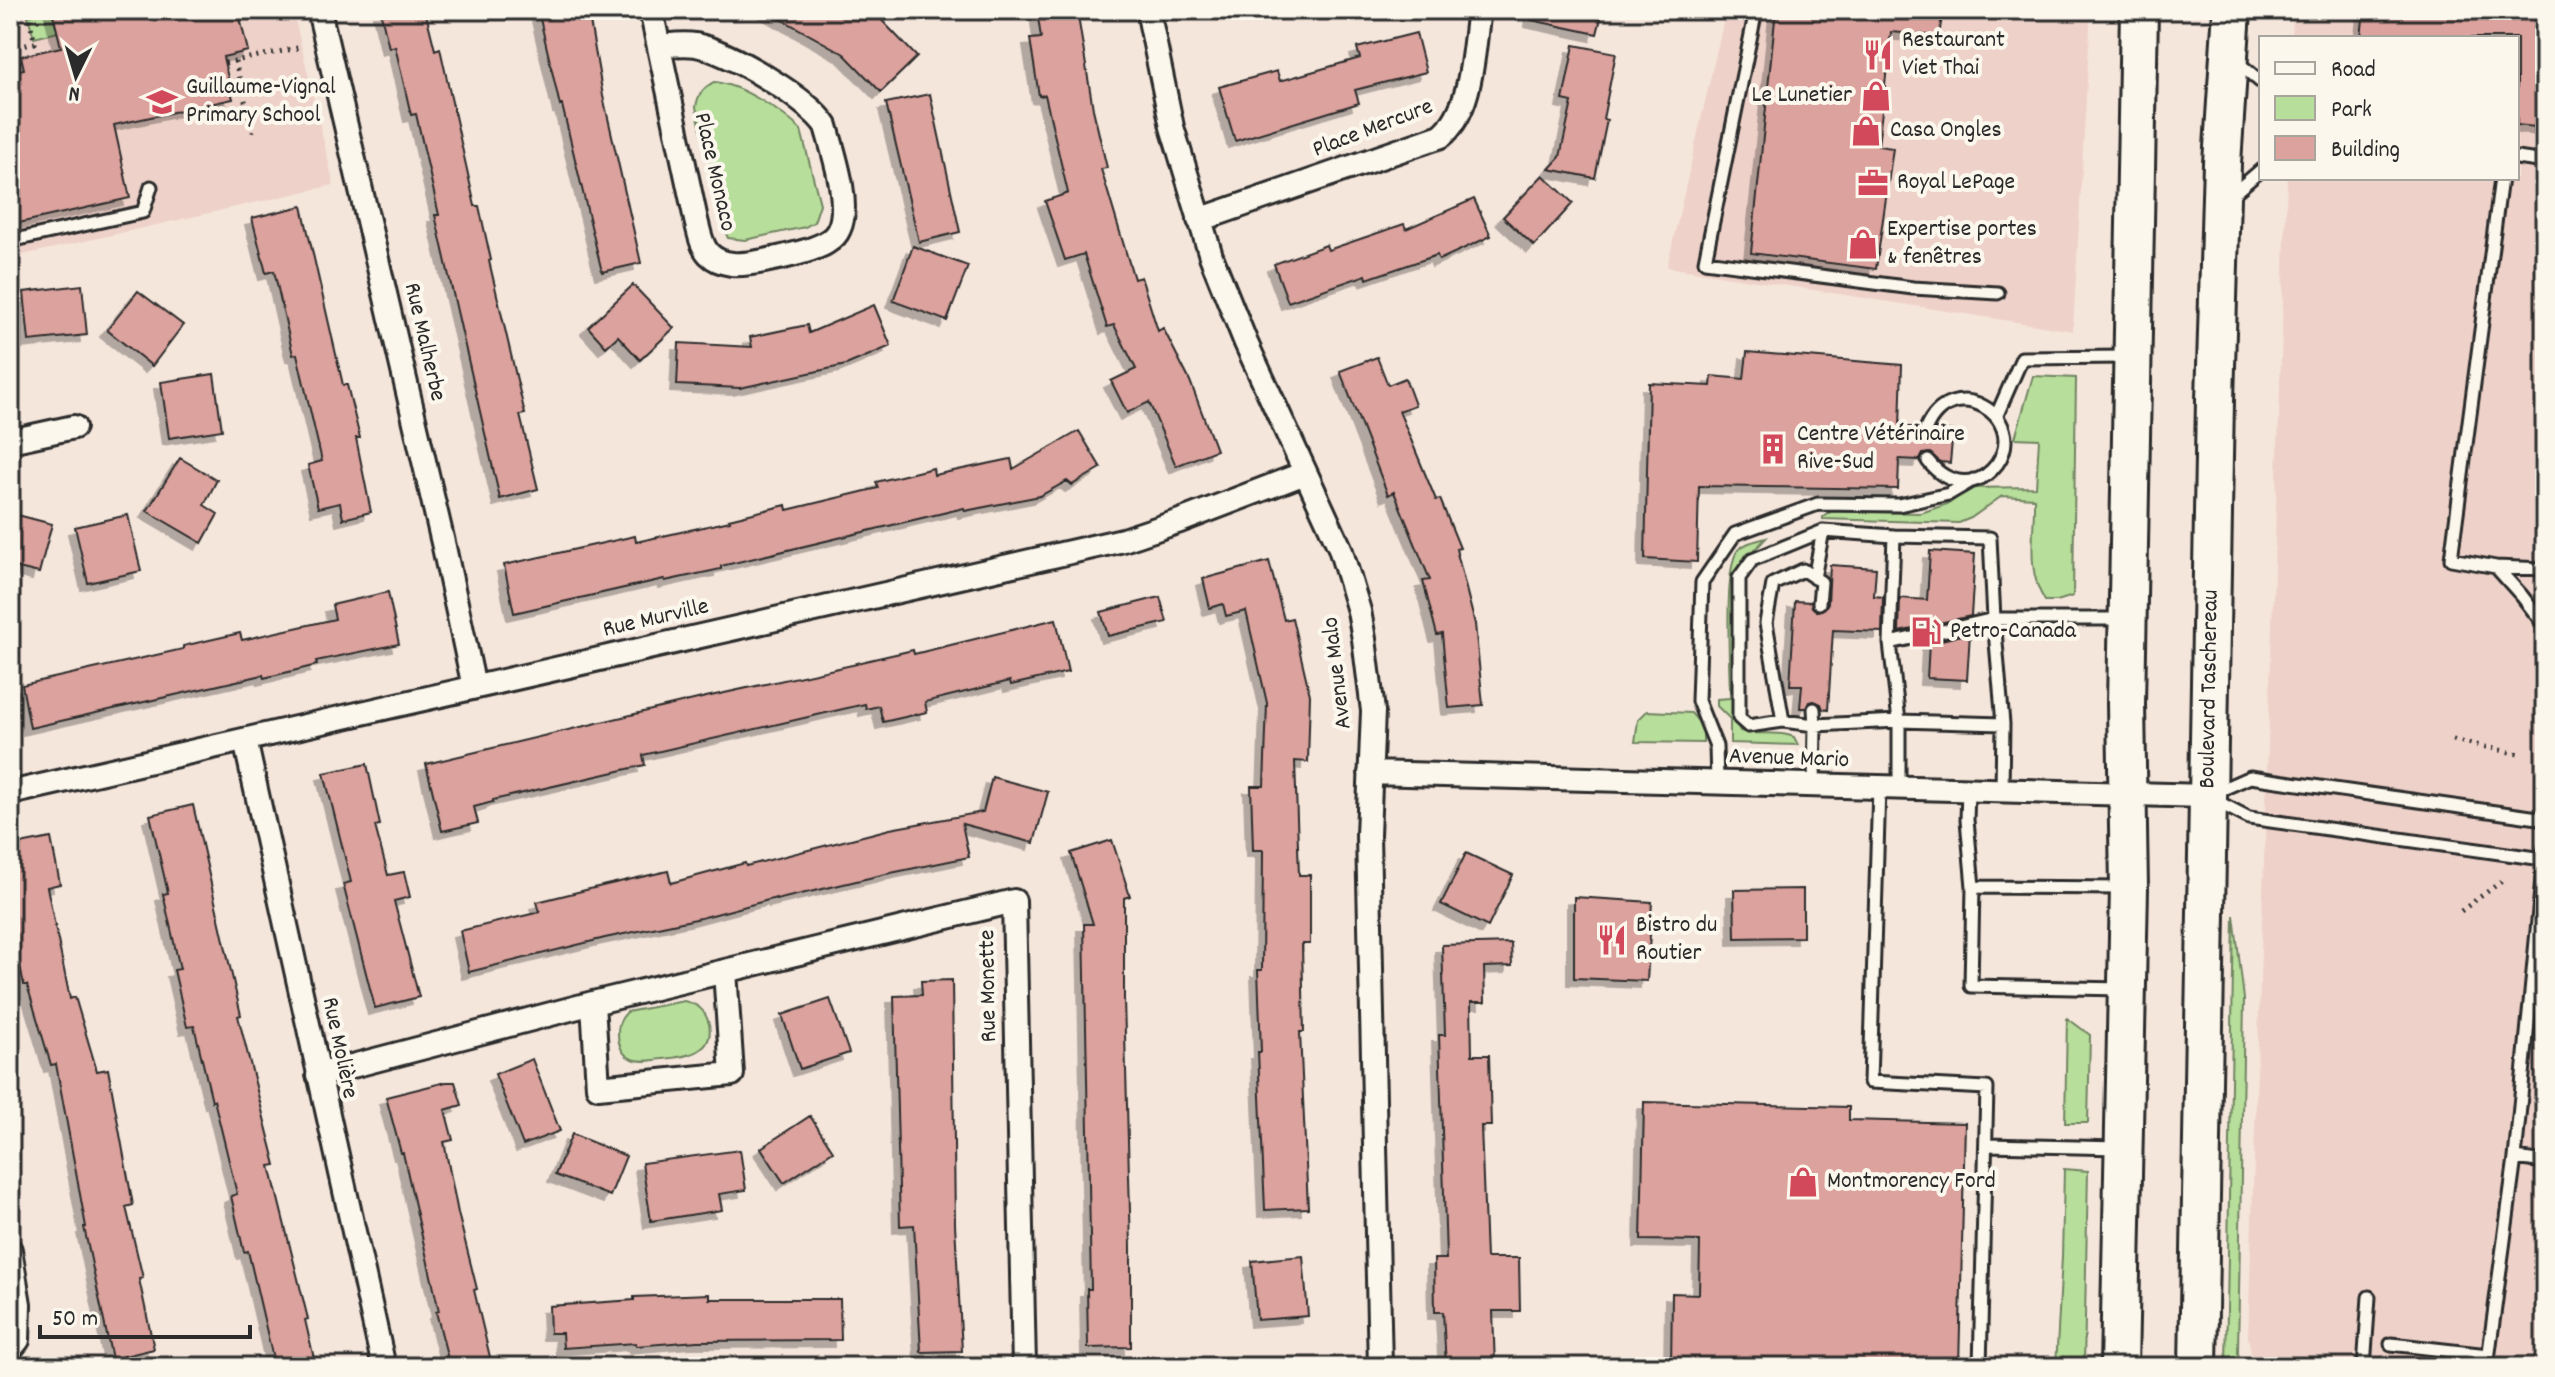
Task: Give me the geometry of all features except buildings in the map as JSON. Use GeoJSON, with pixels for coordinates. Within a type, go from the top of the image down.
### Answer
{"type":"FeatureCollection","features":[{"type":"Feature","properties":{"kind":"main road"},"geometry":{"type":"LineString","coordinates":[[2119,1367],[2129,888],[2128,619],[2139,10]]}},
{"type":"Feature","properties":{"kind":"main road","name":"Boulevard Taschereau"},"geometry":{"type":"LineString","coordinates":[[2198,1367],[2206,796],[2221,204],[2232,10]]}},
{"type":"Feature","properties":{"kind":"street","name":"Rue Malherbe"},"geometry":{"type":"LineString","coordinates":[[319,10],[441,532],[474,687]]}},
{"type":"Feature","properties":{"kind":"street","name":"Place Monaco"},"geometry":{"type":"LineString","coordinates":[[651,10],[696,220],[701,240],[709,254],[720,261],[747,264],[815,249],[830,241],[839,230],[843,201],[826,126],[820,116],[740,62],[698,46],[659,46]]}},
{"type":"Feature","properties":{"kind":"street","name":"Avenue Malo"},"geometry":{"type":"LineString","coordinates":[[1148,10],[1166,102],[1199,220],[1241,332],[1340,548],[1359,611],[1373,711],[1368,835],[1380,1367]]}},
{"type":"Feature","properties":{"kind":"street","name":"Place Mercure"},"geometry":{"type":"LineString","coordinates":[[1199,220],[1441,136],[1453,127],[1465,100],[1479,10]]}},
{"type":"Feature","properties":{"kind":"street"},"geometry":{"type":"LineString","coordinates":[[10,441],[74,427]]}},
{"type":"Feature","properties":{"kind":"street","name":"Rue Murville"},"geometry":{"type":"LineString","coordinates":[[10,793],[1123,540],[1305,473]]}},
{"type":"Feature","properties":{"kind":"street","name":"Rue Molière"},"geometry":{"type":"LineString","coordinates":[[245,740],[384,1367]]}},
{"type":"Feature","properties":{"kind":"street","name":"Avenue Mario"},"geometry":{"type":"LineString","coordinates":[[1370,773],[2206,796]]}},
{"type":"Feature","properties":{"kind":"street","name":"Rue Monette"},"geometry":{"type":"LineString","coordinates":[[318,1075],[593,1003],[1014,901],[1024,1367]]}},
{"type":"Feature","properties":{"kind":"street"},"geometry":{"type":"LineString","coordinates":[[593,1003],[598,1087],[732,1074],[725,971]]}},
{"type":"Feature","properties":{"kind":"street"},"geometry":{"type":"LineString","coordinates":[[10,1250],[19,1304],[18,1340],[10,1350]]}},
{"type":"Feature","properties":{"kind":"lane"},"geometry":{"type":"LineString","coordinates":[[1756,10],[1705,261],[1913,288],[1998,293]]}},
{"type":"Feature","properties":{"kind":"lane"},"geometry":{"type":"LineString","coordinates":[[2228,54],[2259,80]]}},
{"type":"Feature","properties":{"kind":"lane"},"geometry":{"type":"LineString","coordinates":[[2519,158],[2545,162]]}},
{"type":"Feature","properties":{"kind":"lane"},"geometry":{"type":"LineString","coordinates":[[2221,204],[2259,172]]}},
{"type":"Feature","properties":{"kind":"lane"},"geometry":{"type":"LineString","coordinates":[[2501,180],[2451,559],[2496,567],[2545,569]]}},
{"type":"Feature","properties":{"kind":"lane"},"geometry":{"type":"LineString","coordinates":[[10,241],[143,212],[151,187]]}},
{"type":"Feature","properties":{"kind":"lane"},"geometry":{"type":"LineString","coordinates":[[1996,417],[2022,358],[2131,357]]}},
{"type":"Feature","properties":{"kind":"lane"},"geometry":{"type":"LineString","coordinates":[[1717,783],[1716,746],[1698,701],[1702,582],[1735,534],[1818,504],[1899,505],[1949,494],[1994,469],[2008,455],[1996,417],[1981,404],[1958,401],[1948,404],[1934,413],[1926,429]]}},
{"type":"Feature","properties":{"kind":"lane"},"geometry":{"type":"LineString","coordinates":[[1928,461],[1947,478],[1973,480]]}},
{"type":"Feature","properties":{"kind":"lane"},"geometry":{"type":"LineString","coordinates":[[1814,578],[1823,531]]}},
{"type":"Feature","properties":{"kind":"lane"},"geometry":{"type":"LineString","coordinates":[[2002,791],[2003,724],[1990,538],[1823,531],[1752,560],[1739,578],[1739,718],[1748,726],[1783,721],[1815,725],[1899,721],[2003,724]]}},
{"type":"Feature","properties":{"kind":"lane"},"geometry":{"type":"LineString","coordinates":[[1894,536],[1890,643],[1899,721],[1889,788],[1870,1082],[1987,1088],[1980,1367]]}},
{"type":"Feature","properties":{"kind":"lane"},"geometry":{"type":"LineString","coordinates":[[2496,567],[2545,626]]}},
{"type":"Feature","properties":{"kind":"lane"},"geometry":{"type":"LineString","coordinates":[[1783,721],[1766,623],[1773,584],[1803,570],[1821,582],[1819,603]]}},
{"type":"Feature","properties":{"kind":"lane"},"geometry":{"type":"LineString","coordinates":[[1890,643],[1994,619],[2128,619]]}},
{"type":"Feature","properties":{"kind":"lane"},"geometry":{"type":"LineString","coordinates":[[1814,709],[1814,786]]}},
{"type":"Feature","properties":{"kind":"lane"},"geometry":{"type":"LineString","coordinates":[[2206,796],[2250,777],[2545,819]]}},
{"type":"Feature","properties":{"kind":"lane"},"geometry":{"type":"LineString","coordinates":[[1968,790],[1967,820],[1973,887],[1971,986],[2127,989]]}},
{"type":"Feature","properties":{"kind":"lane"},"geometry":{"type":"LineString","coordinates":[[2206,796],[2249,818],[2544,854],[2515,1158],[2488,1361],[2391,1344]]}},
{"type":"Feature","properties":{"kind":"lane"},"geometry":{"type":"LineString","coordinates":[[1973,887],[2129,888]]}},
{"type":"Feature","properties":{"kind":"lane"},"geometry":{"type":"LineString","coordinates":[[1986,1145],[2123,1148]]}},
{"type":"Feature","properties":{"kind":"lane"},"geometry":{"type":"LineString","coordinates":[[2515,1158],[2545,1162]]}},
{"type":"Feature","properties":{"kind":"lane"},"geometry":{"type":"LineString","coordinates":[[2364,1367],[2369,1297]]}},
{"type":"Feature","properties":{"kind":"path"},"geometry":{"type":"LineString","coordinates":[[23,65],[10,54],[35,43],[27,10]]}},
{"type":"Feature","properties":{"kind":"path"},"geometry":{"type":"LineString","coordinates":[[225,63],[305,46]]}},
{"type":"Feature","properties":{"kind":"path"},"geometry":{"type":"LineString","coordinates":[[235,61],[253,132]]}},
{"type":"Feature","properties":{"kind":"path"},"geometry":{"type":"LineString","coordinates":[[2453,740],[2519,754]]}},
{"type":"Feature","properties":{"kind":"path"},"geometry":{"type":"LineString","coordinates":[[2461,911],[2506,878]]}},
{"type":"Feature","properties":{"kind":"path"},"geometry":{"type":"LineString","coordinates":[[2304,1367],[2321,1367]]}},
{"type":"Feature","properties":{"kind":"shaded area","name":"Guillaume-Vignal Primary School"},"geometry":{"type":"Polygon","coordinates":[[[10,10],[293,10],[334,185],[10,258],[10,10]]]}},
{"type":"Feature","properties":{"kind":"shaded area"},"geometry":{"type":"Polygon","coordinates":[[[1726,10],[2091,10],[2073,331],[1667,267],[1726,10]]]}},
{"type":"Feature","properties":{"kind":"shaded area"},"geometry":{"type":"Polygon","coordinates":[[[2293,10],[2545,10],[2545,1367],[2253,1367],[2248,1336],[2287,180],[2519,180],[2519,36],[2292,36],[2293,10]]]}},
{"type":"Feature","properties":{"kind":"green space"},"geometry":{"type":"Polygon","coordinates":[[[52,10],[58,32],[34,38],[28,16],[52,10]]]}},
{"type":"Feature","properties":{"kind":"green space"},"geometry":{"type":"Polygon","coordinates":[[[714,82],[736,88],[760,100],[801,130],[820,204],[814,222],[805,227],[745,240],[728,238],[696,107],[702,92],[714,82]]]}},
{"type":"Feature","properties":{"kind":"green space"},"geometry":{"type":"Polygon","coordinates":[[[2033,376],[2076,378],[2073,596],[2045,601],[2039,589],[2032,551],[2034,498],[2002,496],[1959,523],[1823,519],[1832,511],[1921,513],[1950,503],[1968,488],[2036,487],[2039,439],[2015,438],[2033,376]]]}},
{"type":"Feature","properties":{"kind":"green space"},"geometry":{"type":"Polygon","coordinates":[[[1766,538],[1742,564],[1735,583],[1733,717],[1740,731],[1788,735],[1794,737],[1798,745],[1730,743],[1730,719],[1717,706],[1717,699],[1730,698],[1729,597],[1733,560],[1741,547],[1766,538]]]}},
{"type":"Feature","properties":{"kind":"green space"},"geometry":{"type":"Polygon","coordinates":[[[1647,711],[1691,713],[1703,727],[1703,743],[1635,742],[1638,720],[1647,711]]]}},
{"type":"Feature","properties":{"kind":"green space"},"geometry":{"type":"Polygon","coordinates":[[[2234,915],[2244,999],[2240,1367],[2226,1367],[2234,915]]]}},
{"type":"Feature","properties":{"kind":"green space"},"geometry":{"type":"Polygon","coordinates":[[[684,1001],[700,1008],[705,1014],[710,1034],[703,1048],[680,1057],[648,1061],[626,1055],[620,1045],[618,1030],[627,1012],[684,1001]]]}},
{"type":"Feature","properties":{"kind":"green space"},"geometry":{"type":"Polygon","coordinates":[[[2067,1018],[2090,1035],[2088,1123],[2065,1123],[2067,1018]]]}},
{"type":"Feature","properties":{"kind":"green space"},"geometry":{"type":"Polygon","coordinates":[[[2064,1169],[2088,1171],[2084,1367],[2056,1367],[2064,1169]]]}},
{"type":"Feature","properties":{"kind":"green space"},"geometry":{"type":"Polygon","coordinates":[[[46,1356],[116,1367],[37,1367],[46,1356]]]}},
{"type":"Feature","properties":{"kind":"place","name":"Restaurant Viet Thai"},"geometry":{"type":"Point","coordinates":[1878,55]}},
{"type":"Feature","properties":{"kind":"place","name":"Le Lunetier"},"geometry":{"type":"Point","coordinates":[1876,96]}},
{"type":"Feature","properties":{"kind":"place","name":"Guillaume-Vignal Primary School"},"geometry":{"type":"Point","coordinates":[162,102]}},
{"type":"Feature","properties":{"kind":"place","name":"Casa Ongles"},"geometry":{"type":"Point","coordinates":[1866,131]}},
{"type":"Feature","properties":{"kind":"place","name":"Royal LePage"},"geometry":{"type":"Point","coordinates":[1873,183]}},
{"type":"Feature","properties":{"kind":"place","name":"Expertise portes & fenêtres"},"geometry":{"type":"Point","coordinates":[1863,244]}},
{"type":"Feature","properties":{"kind":"place","name":"Centre Vétérinaire Rive-Sud"},"geometry":{"type":"Point","coordinates":[1773,449]}},
{"type":"Feature","properties":{"kind":"place","name":"Petro-Canada"},"geometry":{"type":"Point","coordinates":[1926,632]}},
{"type":"Feature","properties":{"kind":"place","name":"Bistro du Routier"},"geometry":{"type":"Point","coordinates":[1612,940]}},
{"type":"Feature","properties":{"kind":"place","name":"Montmorency Ford"},"geometry":{"type":"Point","coordinates":[1803,1182]}}]}
